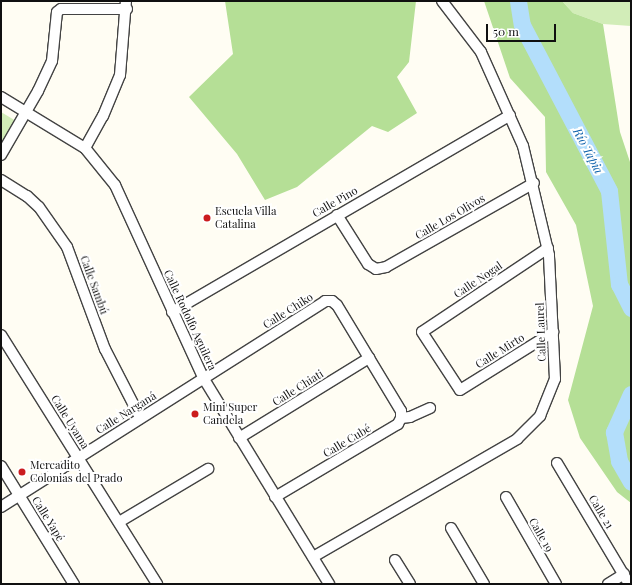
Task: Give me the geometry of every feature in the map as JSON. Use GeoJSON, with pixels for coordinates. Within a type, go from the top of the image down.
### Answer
{"type":"FeatureCollection","features":[{"type":"Feature","properties":{"kind":"street","name":"Calle Laurel"},"geometry":{"type":"LineString","coordinates":[[313,557],[517,439],[540,416],[555,379],[548,248],[534,183],[524,146],[481,52],[442,1]]}},
{"type":"Feature","properties":{"kind":"street"},"geometry":{"type":"LineString","coordinates":[[1,155],[27,112],[52,61],[57,12],[61,9],[126,5],[120,75],[103,116],[85,148]]}},
{"type":"Feature","properties":{"kind":"street","name":"Calle Rodolfo Aguilera"},"geometry":{"type":"LineString","coordinates":[[1,97],[85,148],[115,186],[172,312],[204,378],[239,438],[329,584]]}},
{"type":"Feature","properties":{"kind":"street","name":"Calle Pino"},"geometry":{"type":"LineString","coordinates":[[172,312],[510,114]]}},
{"type":"Feature","properties":{"kind":"street","name":"Calle Sambú"},"geometry":{"type":"LineString","coordinates":[[1,180],[27,196],[39,207],[68,247],[105,349],[140,417]]}},
{"type":"Feature","properties":{"kind":"street","name":"Calle Los Olivos"},"geometry":{"type":"LineString","coordinates":[[337,215],[368,264],[376,269],[386,267],[534,183]]}},
{"type":"Feature","properties":{"kind":"street","name":"Calle Nogal"},"geometry":{"type":"LineString","coordinates":[[460,390],[422,332],[548,248]]}},
{"type":"Feature","properties":{"kind":"street","name":"Calle Chiko"},"geometry":{"type":"LineString","coordinates":[[204,378],[326,301],[337,305],[401,411],[401,418]]}},
{"type":"Feature","properties":{"kind":"street","name":"Calle Mirto"},"geometry":{"type":"LineString","coordinates":[[460,390],[553,332]]}},
{"type":"Feature","properties":{"kind":"street","name":"Calle Uyama"},"geometry":{"type":"LineString","coordinates":[[1,335],[157,584]]}},
{"type":"Feature","properties":{"kind":"street","name":"Calle Chiati"},"geometry":{"type":"LineString","coordinates":[[239,438],[369,358]]}},
{"type":"Feature","properties":{"kind":"street","name":"Calle Narganá"},"geometry":{"type":"LineString","coordinates":[[1,507],[140,417],[204,378]]}},
{"type":"Feature","properties":{"kind":"street","name":"Calle Cubé"},"geometry":{"type":"LineString","coordinates":[[275,497],[398,424],[401,418],[410,417],[430,408]]}},
{"type":"Feature","properties":{"kind":"street","name":"Calle 21"},"geometry":{"type":"LineString","coordinates":[[557,463],[630,584]]}},
{"type":"Feature","properties":{"kind":"street","name":"Calle Yapé"},"geometry":{"type":"LineString","coordinates":[[1,466],[74,584]]}},
{"type":"Feature","properties":{"kind":"street"},"geometry":{"type":"LineString","coordinates":[[119,522],[208,469]]}},
{"type":"Feature","properties":{"kind":"street","name":"Calle 19"},"geometry":{"type":"LineString","coordinates":[[506,497],[556,584]]}},
{"type":"Feature","properties":{"kind":"street"},"geometry":{"type":"LineString","coordinates":[[450,528],[484,584]]}},
{"type":"Feature","properties":{"kind":"street"},"geometry":{"type":"LineString","coordinates":[[395,560],[410,584]]}},
{"type":"Feature","properties":{"kind":"street"},"geometry":{"type":"LineString","coordinates":[[608,584],[624,574]]}},
{"type":"Feature","properties":{"kind":"green space"},"geometry":{"type":"Polygon","coordinates":[[[225,1],[416,1],[409,62],[397,77],[417,113],[388,132],[372,126],[297,187],[265,200],[237,154],[189,97],[233,54],[225,1]]]}},
{"type":"Feature","properties":{"kind":"green space"},"geometry":{"type":"Polygon","coordinates":[[[484,1],[562,1],[573,13],[603,24],[620,132],[631,165],[631,503],[617,492],[580,438],[568,400],[593,306],[576,225],[546,172],[545,117],[510,78],[484,1]]]}},
{"type":"Feature","properties":{"kind":"green space"},"geometry":{"type":"Polygon","coordinates":[[[562,1],[631,1],[631,26],[603,24],[573,13],[562,1]]]}},
{"type":"Feature","properties":{"kind":"green space"},"geometry":{"type":"Polygon","coordinates":[[[1,112],[16,121],[1,148],[1,112]]]}},
{"type":"Feature","properties":{"kind":"waterway","name":"Río Tapia"},"geometry":{"type":"LineString","coordinates":[[518,1],[522,25],[609,191],[619,284],[631,308]]}},
{"type":"Feature","properties":{"kind":"waterway","name":"Río Tapia"},"geometry":{"type":"LineString","coordinates":[[631,394],[614,432],[619,461],[631,482]]}},
{"type":"Feature","properties":{"kind":"place","name":"Escuela Villa Catalina"},"geometry":{"type":"Point","coordinates":[207,218]}},
{"type":"Feature","properties":{"kind":"place","name":"Mini Super Candela"},"geometry":{"type":"Point","coordinates":[195,414]}},
{"type":"Feature","properties":{"kind":"place","name":"Mercadito Colonias del Prado"},"geometry":{"type":"Point","coordinates":[22,472]}}]}
